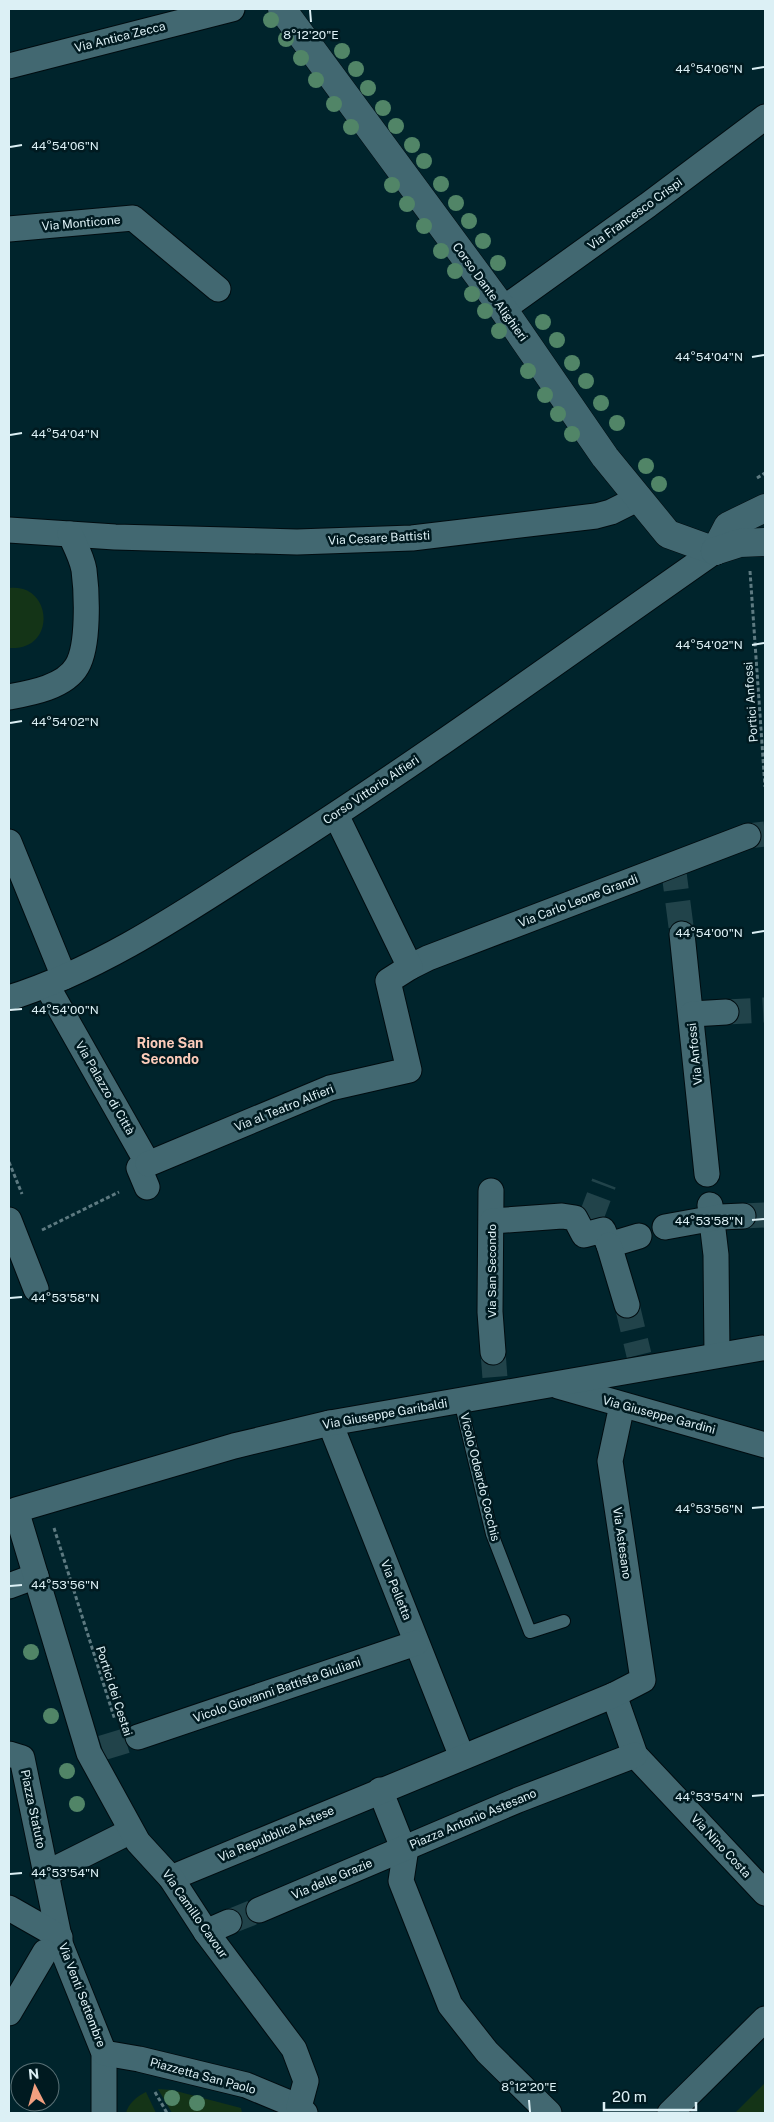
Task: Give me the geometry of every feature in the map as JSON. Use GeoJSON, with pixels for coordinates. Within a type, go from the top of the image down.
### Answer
{"type":"FeatureCollection","features":[{"type":"Feature","properties":{"kind":"street","name":"Via Antica Zecca"},"geometry":{"type":"LineString","coordinates":[[9,66],[232,9]]}},
{"type":"Feature","properties":{"kind":"street","name":"Corso Dante Alighieri"},"geometry":{"type":"LineString","coordinates":[[282,9],[503,309],[605,457],[668,534],[716,551]]}},
{"type":"Feature","properties":{"kind":"street","name":"Via Francesco Crispi"},"geometry":{"type":"LineString","coordinates":[[503,309],[648,205],[765,116]]}},
{"type":"Feature","properties":{"kind":"street","name":"Via Monticone"},"geometry":{"type":"LineString","coordinates":[[9,229],[133,218],[218,289]]}},
{"type":"Feature","properties":{"kind":"street","name":"Via Cesare Battisti"},"geometry":{"type":"LineString","coordinates":[[9,530],[115,537],[297,542],[412,538],[596,516],[611,512],[639,498]]}},
{"type":"Feature","properties":{"kind":"street","name":"Corso Vittorio Alfieri"},"geometry":{"type":"LineString","coordinates":[[716,551],[728,526],[765,508]]}},
{"type":"Feature","properties":{"kind":"street"},"geometry":{"type":"LineString","coordinates":[[9,697],[39,692],[60,682],[77,667],[84,647],[84,569],[70,534]]}},
{"type":"Feature","properties":{"kind":"street","name":"Corso Vittorio Alfieri"},"geometry":{"type":"LineString","coordinates":[[9,998],[55,982],[154,931],[336,815],[716,551],[740,543],[765,542]]}},
{"type":"Feature","properties":{"kind":"street"},"geometry":{"type":"LineString","coordinates":[[336,815],[419,963]]}},
{"type":"Feature","properties":{"kind":"street","name":"Via Carlo Leone Grandi"},"geometry":{"type":"LineString","coordinates":[[419,963],[748,836]]}},
{"type":"Feature","properties":{"kind":"street","name":"Via Palazzo di Città"},"geometry":{"type":"LineString","coordinates":[[9,842],[55,982],[139,1180]]}},
{"type":"Feature","properties":{"kind":"street","name":"Via Anfossi"},"geometry":{"type":"LineString","coordinates":[[682,934],[692,1014],[707,1174]]}},
{"type":"Feature","properties":{"kind":"street","name":"Via al Teatro Alfieri"},"geometry":{"type":"LineString","coordinates":[[139,1180],[330,1088],[409,1070],[388,981],[419,963]]}},
{"type":"Feature","properties":{"kind":"street"},"geometry":{"type":"LineString","coordinates":[[692,1014],[726,1012]]}},
{"type":"Feature","properties":{"kind":"street","name":"Via San Secondo"},"geometry":{"type":"LineString","coordinates":[[491,1191],[490,1261],[493,1352]]}},
{"type":"Feature","properties":{"kind":"street"},"geometry":{"type":"LineString","coordinates":[[665,1227],[721,1214],[716,1254],[717,1354]]}},
{"type":"Feature","properties":{"kind":"street"},"geometry":{"type":"LineString","coordinates":[[492,1220],[562,1216],[575,1218],[587,1227],[603,1230],[627,1305]]}},
{"type":"Feature","properties":{"kind":"street"},"geometry":{"type":"LineString","coordinates":[[9,1220],[36,1289]]}},
{"type":"Feature","properties":{"kind":"street"},"geometry":{"type":"LineString","coordinates":[[609,1245],[638,1236]]}},
{"type":"Feature","properties":{"kind":"street","name":"Via Giuseppe Garibaldi"},"geometry":{"type":"LineString","coordinates":[[16,1510],[234,1446],[330,1423],[460,1401],[495,1386],[552,1385],[640,1362],[762,1348]]}},
{"type":"Feature","properties":{"kind":"street","name":"Via Giuseppe Gardini"},"geometry":{"type":"LineString","coordinates":[[552,1385],[765,1445]]}},
{"type":"Feature","properties":{"kind":"street","name":"Via Astesano"},"geometry":{"type":"LineString","coordinates":[[614,1695],[643,1680],[610,1460],[622,1405]]}},
{"type":"Feature","properties":{"kind":"street","name":"Via Pelletta"},"geometry":{"type":"LineString","coordinates":[[330,1423],[462,1757]]}},
{"type":"Feature","properties":{"kind":"street","name":"Via Camillo Cavour"},"geometry":{"type":"LineString","coordinates":[[16,1510],[36,1576],[96,1750],[131,1831],[138,1842],[171,1878],[206,1932],[294,2049],[306,2081],[302,2110]]}},
{"type":"Feature","properties":{"kind":"street"},"geometry":{"type":"LineString","coordinates":[[9,1586],[36,1576]]}},
{"type":"Feature","properties":{"kind":"street","name":"Vicolo Giovanni Battista Giuliani"},"geometry":{"type":"LineString","coordinates":[[138,1737],[416,1643]]}},
{"type":"Feature","properties":{"kind":"street"},"geometry":{"type":"LineString","coordinates":[[380,1790],[614,1695],[635,1755]]}},
{"type":"Feature","properties":{"kind":"street","name":"Piazza Statuto"},"geometry":{"type":"LineString","coordinates":[[9,1754],[22,1758],[46,1873],[52,1944]]}},
{"type":"Feature","properties":{"kind":"street","name":"Piazza Antonio Astesano"},"geometry":{"type":"LineString","coordinates":[[380,1790],[403,1848],[406,1848],[518,1800],[635,1755]]}},
{"type":"Feature","properties":{"kind":"street","name":"Via Nino Costa"},"geometry":{"type":"LineString","coordinates":[[635,1755],[765,1893]]}},
{"type":"Feature","properties":{"kind":"street","name":"Via Repubblica Astese"},"geometry":{"type":"LineString","coordinates":[[171,1878],[380,1790]]}},
{"type":"Feature","properties":{"kind":"street"},"geometry":{"type":"LineString","coordinates":[[46,1873],[131,1831]]}},
{"type":"Feature","properties":{"kind":"street"},"geometry":{"type":"LineString","coordinates":[[406,1848],[401,1881],[450,2004],[487,2052],[549,2113]]}},
{"type":"Feature","properties":{"kind":"street","name":"Via delle Grazie"},"geometry":{"type":"LineString","coordinates":[[259,1910],[406,1848]]}},
{"type":"Feature","properties":{"kind":"street"},"geometry":{"type":"LineString","coordinates":[[9,1908],[52,1944],[9,2013]]}},
{"type":"Feature","properties":{"kind":"street"},"geometry":{"type":"LineString","coordinates":[[206,1932],[229,1922]]}},
{"type":"Feature","properties":{"kind":"street","name":"Via Venti Settembre"},"geometry":{"type":"LineString","coordinates":[[52,1944],[61,1946],[104,2053],[104,2113]]}},
{"type":"Feature","properties":{"kind":"street"},"geometry":{"type":"LineString","coordinates":[[670,2113],[765,2019]]}},
{"type":"Feature","properties":{"kind":"street","name":"Piazzetta San Paolo"},"geometry":{"type":"LineString","coordinates":[[104,2053],[139,2059],[246,2085],[302,2110]]}},
{"type":"Feature","properties":{"kind":"lane","name":"Vicolo Odoardo Cocchis"},"geometry":{"type":"LineString","coordinates":[[460,1401],[492,1534],[530,1632],[564,1621]]}},
{"type":"Feature","properties":{"kind":"path","name":"Portici Anfossi"},"geometry":{"type":"LineString","coordinates":[[750,565],[765,787]]}},
{"type":"Feature","properties":{"kind":"path"},"geometry":{"type":"LineString","coordinates":[[40,1232],[139,1180]]}},
{"type":"Feature","properties":{"kind":"path","name":"Portici dei Cestai"},"geometry":{"type":"LineString","coordinates":[[52,1521],[116,1725]]}},
{"type":"Feature","properties":{"kind":"green space"},"geometry":{"type":"Polygon","coordinates":[[[9,588],[23,589],[34,595],[41,605],[44,617],[42,629],[36,639],[25,646],[9,648],[9,588]]]}},
{"type":"Feature","properties":{"kind":"green space"},"geometry":{"type":"Polygon","coordinates":[[[765,2083],[765,2113],[735,2113],[765,2083]]]}},
{"type":"Feature","properties":{"kind":"green space"},"geometry":{"type":"Polygon","coordinates":[[[158,2089],[172,2090],[241,2108],[242,2113],[172,2113],[158,2089]]]}},
{"type":"Feature","properties":{"kind":"green space"},"geometry":{"type":"Polygon","coordinates":[[[146,2092],[156,2113],[126,2113],[133,2101],[146,2092]]]}},
{"type":"Feature","properties":{"kind":"tunnel"},"geometry":{"type":"LineString","coordinates":[[748,836],[765,834]]}},
{"type":"Feature","properties":{"kind":"tunnel"},"geometry":{"type":"LineString","coordinates":[[673,865],[682,934]]}},
{"type":"Feature","properties":{"kind":"tunnel"},"geometry":{"type":"LineString","coordinates":[[726,1012],[765,1010]]}},
{"type":"Feature","properties":{"kind":"tunnel"},"geometry":{"type":"LineString","coordinates":[[590,1220],[604,1183]]}},
{"type":"Feature","properties":{"kind":"tunnel"},"geometry":{"type":"LineString","coordinates":[[743,1216],[765,1215]]}},
{"type":"Feature","properties":{"kind":"tunnel"},"geometry":{"type":"LineString","coordinates":[[627,1305],[639,1355]]}},
{"type":"Feature","properties":{"kind":"tunnel"},"geometry":{"type":"LineString","coordinates":[[493,1352],[495,1378]]}},
{"type":"Feature","properties":{"kind":"tunnel"},"geometry":{"type":"LineString","coordinates":[[102,1748],[138,1737]]}},
{"type":"Feature","properties":{"kind":"tunnel"},"geometry":{"type":"LineString","coordinates":[[229,1922],[259,1910]]}},
{"type":"Feature","properties":{"kind":"district","name":"Rione San Secondo"},"geometry":{"type":"Point","coordinates":[170,1052]}}]}
